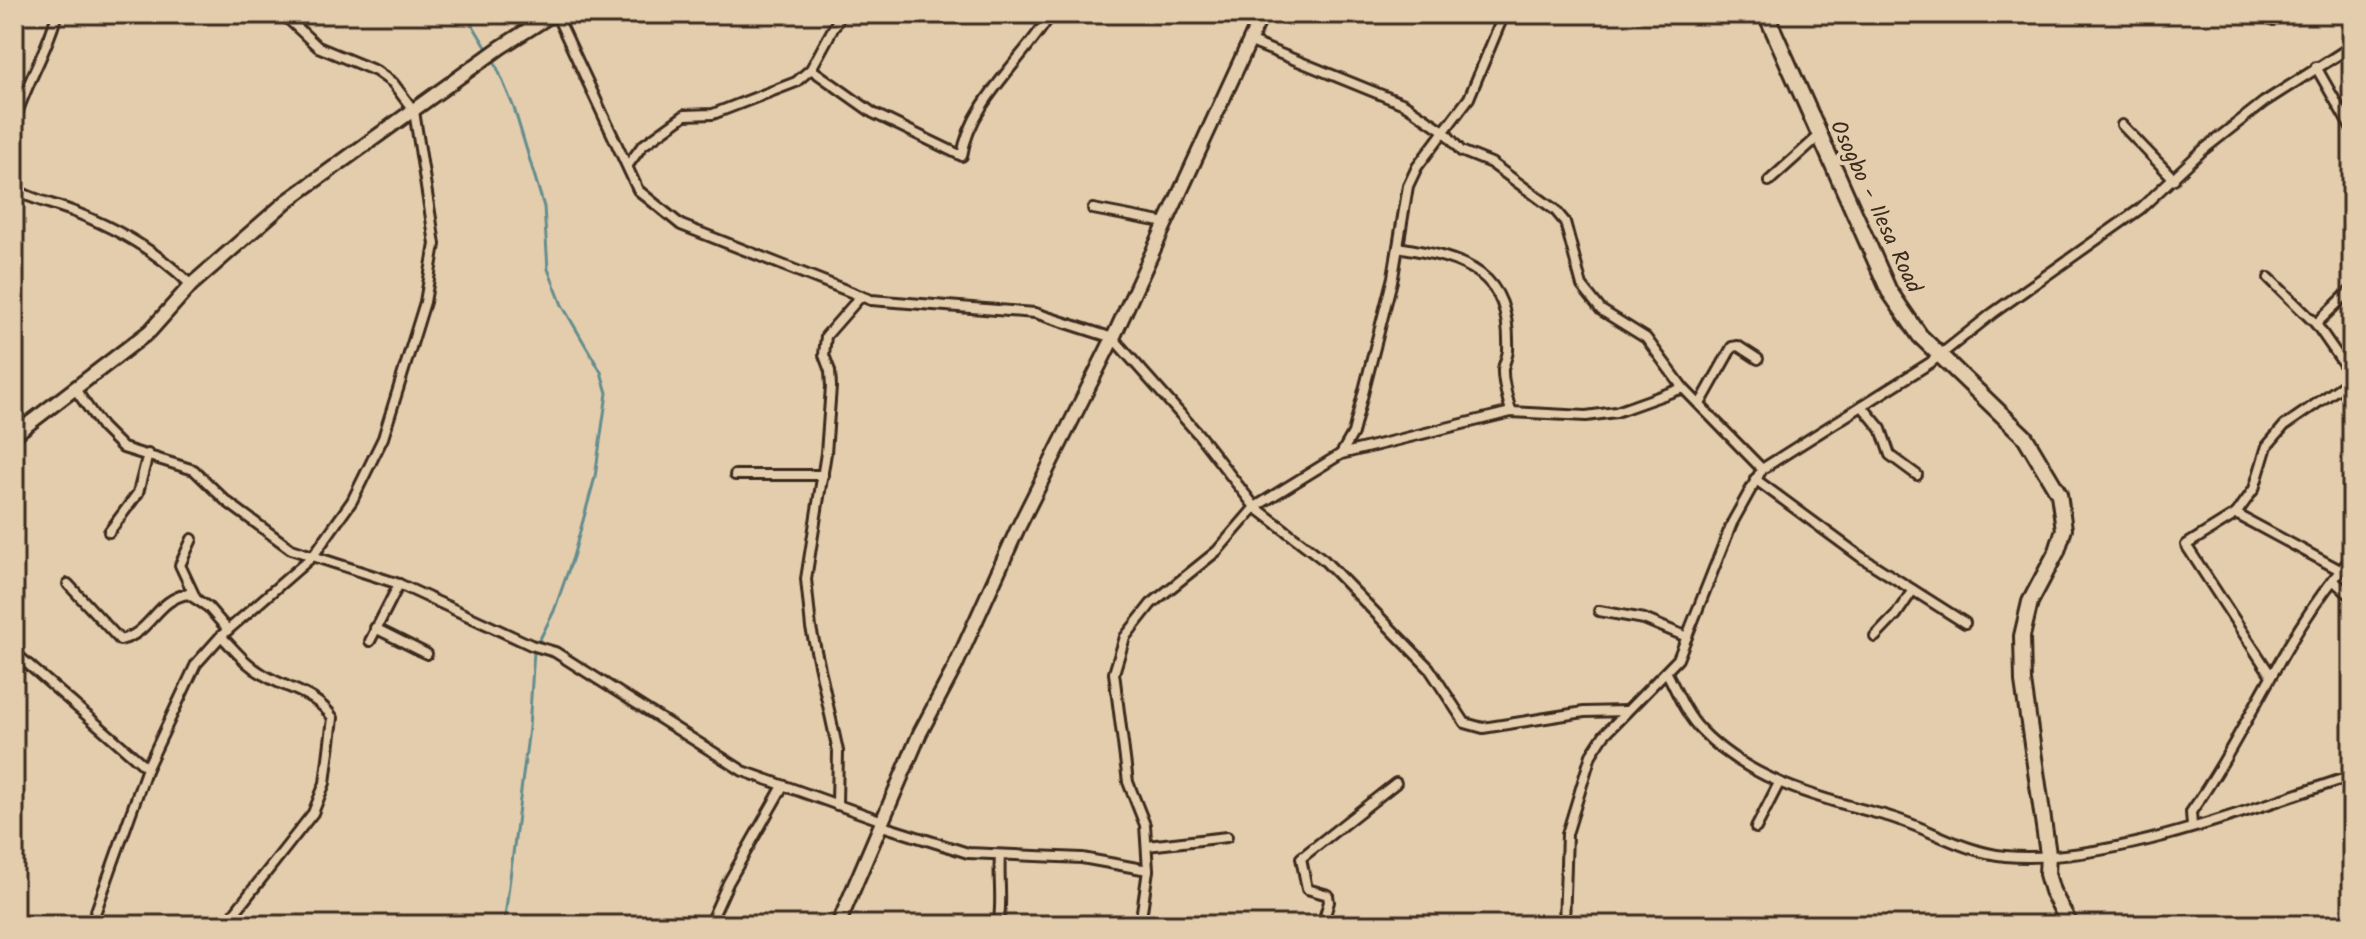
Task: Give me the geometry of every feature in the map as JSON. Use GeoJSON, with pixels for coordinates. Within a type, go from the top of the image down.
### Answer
{"type":"FeatureCollection","features":[{"type":"Feature","properties":{"kind":"main road"},"geometry":{"type":"LineString","coordinates":[[14,435],[150,331],[191,285],[287,201],[501,47],[554,14]]}},
{"type":"Feature","properties":{"kind":"main road"},"geometry":{"type":"LineString","coordinates":[[838,925],[880,822],[1017,530],[1113,338],[1262,14]]}},
{"type":"Feature","properties":{"kind":"main road","name":"Osogbo - Ilesa Road"},"geometry":{"type":"LineString","coordinates":[[1766,14],[1889,291],[1920,336],[2025,437],[2051,478],[2064,511],[2057,551],[2030,602],[2022,636],[2023,682],[2048,854],[2049,882],[2070,925]]}},
{"type":"Feature","properties":{"kind":"street"},"geometry":{"type":"LineString","coordinates":[[14,123],[18,92],[51,38],[57,14]]}},
{"type":"Feature","properties":{"kind":"street"},"geometry":{"type":"LineString","coordinates":[[91,925],[147,768],[196,664],[225,633],[313,556],[352,501],[383,438],[425,302],[435,244],[414,111],[393,83],[376,71],[318,47],[283,14]]}},
{"type":"Feature","properties":{"kind":"street"},"geometry":{"type":"LineString","coordinates":[[554,14],[638,190],[681,225],[782,262],[861,296],[893,303],[1035,313],[1113,338],[1199,435],[1255,507],[1324,560],[1429,668],[1465,723],[1475,728],[1584,712],[1626,711]]}},
{"type":"Feature","properties":{"kind":"street"},"geometry":{"type":"LineString","coordinates":[[628,165],[642,146],[685,115],[713,114],[747,104],[796,82],[811,69],[841,14]]}},
{"type":"Feature","properties":{"kind":"street"},"geometry":{"type":"LineString","coordinates":[[811,69],[873,113],[962,156],[990,91],[1024,55],[1051,14]]}},
{"type":"Feature","properties":{"kind":"street"},"geometry":{"type":"LineString","coordinates":[[1341,454],[1353,433],[1398,247],[1408,186],[1469,98],[1504,14]]}},
{"type":"Feature","properties":{"kind":"street"},"geometry":{"type":"LineString","coordinates":[[1251,42],[1337,78],[1369,87],[1404,104],[1444,131],[1461,151],[1491,163],[1555,210],[1565,222],[1582,286],[1601,310],[1646,338],[1683,388],[1762,469]]}},
{"type":"Feature","properties":{"kind":"street"},"geometry":{"type":"LineString","coordinates":[[1564,925],[1567,834],[1577,792],[1591,755],[1626,711],[1678,659],[1732,523],[1762,469],[1939,354],[2128,218],[2215,140],[2316,67],[2352,46]]}},
{"type":"Feature","properties":{"kind":"street"},"geometry":{"type":"LineString","coordinates":[[2316,67],[2352,130]]}},
{"type":"Feature","properties":{"kind":"street"},"geometry":{"type":"LineString","coordinates":[[2122,125],[2174,179]]}},
{"type":"Feature","properties":{"kind":"street"},"geometry":{"type":"LineString","coordinates":[[1769,181],[1819,136]]}},
{"type":"Feature","properties":{"kind":"street"},"geometry":{"type":"LineString","coordinates":[[14,189],[134,241],[165,259],[191,285]]}},
{"type":"Feature","properties":{"kind":"street"},"geometry":{"type":"LineString","coordinates":[[1093,209],[1166,223]]}},
{"type":"Feature","properties":{"kind":"street"},"geometry":{"type":"LineString","coordinates":[[1398,247],[1470,264],[1493,283],[1504,304],[1508,348],[1503,367],[1511,412]]}},
{"type":"Feature","properties":{"kind":"street"},"geometry":{"type":"LineString","coordinates":[[2269,278],[2316,324],[2352,378],[2310,406],[2275,436],[2267,446],[2254,489],[2236,514],[2186,545],[2270,674]]}},
{"type":"Feature","properties":{"kind":"street"},"geometry":{"type":"LineString","coordinates":[[2316,324],[2352,289]]}},
{"type":"Feature","properties":{"kind":"street"},"geometry":{"type":"LineString","coordinates":[[837,805],[838,751],[811,628],[806,579],[823,475],[831,387],[830,371],[824,355],[826,336],[861,296]]}},
{"type":"Feature","properties":{"kind":"street"},"geometry":{"type":"LineString","coordinates":[[1700,404],[1732,347],[1738,346],[1758,359]]}},
{"type":"Feature","properties":{"kind":"street"},"geometry":{"type":"LineString","coordinates":[[1140,925],[1148,870],[1147,846],[1139,803],[1128,782],[1114,673],[1120,651],[1135,622],[1151,604],[1217,551],[1255,507],[1341,454],[1511,412],[1586,416],[1616,412],[1683,388]]}},
{"type":"Feature","properties":{"kind":"street"},"geometry":{"type":"LineString","coordinates":[[75,389],[102,427],[123,448],[194,470],[248,518],[291,549],[399,584],[531,645],[555,652],[743,771],[968,853],[1082,858],[1148,870]]}},
{"type":"Feature","properties":{"kind":"street"},"geometry":{"type":"LineString","coordinates":[[1862,406],[1881,429],[1890,455],[1917,475]]}},
{"type":"Feature","properties":{"kind":"street"},"geometry":{"type":"LineString","coordinates":[[109,532],[138,493],[148,454]]}},
{"type":"Feature","properties":{"kind":"street"},"geometry":{"type":"LineString","coordinates":[[735,475],[823,475]]}},
{"type":"Feature","properties":{"kind":"street"},"geometry":{"type":"LineString","coordinates":[[1755,479],[1861,557],[1965,623]]}},
{"type":"Feature","properties":{"kind":"street"},"geometry":{"type":"LineString","coordinates":[[2236,514],[2340,570]]}},
{"type":"Feature","properties":{"kind":"street"},"geometry":{"type":"LineString","coordinates":[[192,539],[180,565],[195,597],[247,664],[266,677],[311,696],[333,718],[325,783],[313,813],[225,925]]}},
{"type":"Feature","properties":{"kind":"street"},"geometry":{"type":"LineString","coordinates":[[2192,826],[2191,812],[2242,734],[2270,674],[2352,557]]}},
{"type":"Feature","properties":{"kind":"street"},"geometry":{"type":"LineString","coordinates":[[2333,580],[2352,597]]}},
{"type":"Feature","properties":{"kind":"street"},"geometry":{"type":"LineString","coordinates":[[68,584],[120,640],[148,626],[159,608],[169,601],[181,595],[195,597]]}},
{"type":"Feature","properties":{"kind":"street"},"geometry":{"type":"LineString","coordinates":[[370,641],[399,584]]}},
{"type":"Feature","properties":{"kind":"street"},"geometry":{"type":"LineString","coordinates":[[1875,637],[1896,615],[1913,590]]}},
{"type":"Feature","properties":{"kind":"street"},"geometry":{"type":"LineString","coordinates":[[1599,611],[1644,619],[1687,637]]}},
{"type":"Feature","properties":{"kind":"street"},"geometry":{"type":"LineString","coordinates":[[375,628],[427,654]]}},
{"type":"Feature","properties":{"kind":"street"},"geometry":{"type":"LineString","coordinates":[[14,652],[147,768]]}},
{"type":"Feature","properties":{"kind":"street"},"geometry":{"type":"LineString","coordinates":[[1667,673],[1700,729],[1748,766],[1779,783],[1811,795],[1905,820],[1969,849],[2007,856],[2110,847],[2192,826],[2352,776]]}},
{"type":"Feature","properties":{"kind":"street"},"geometry":{"type":"LineString","coordinates":[[1322,925],[1328,895],[1307,889],[1301,858],[1396,783]]}},
{"type":"Feature","properties":{"kind":"street"},"geometry":{"type":"LineString","coordinates":[[1756,828],[1779,783]]}},
{"type":"Feature","properties":{"kind":"street"},"geometry":{"type":"LineString","coordinates":[[709,925],[728,883],[783,786]]}},
{"type":"Feature","properties":{"kind":"street"},"geometry":{"type":"LineString","coordinates":[[1147,846],[1227,837]]}},
{"type":"Feature","properties":{"kind":"street"},"geometry":{"type":"LineString","coordinates":[[998,925],[1001,909],[998,883],[1000,856]]}},
{"type":"Feature","properties":{"kind":"waterway"},"geometry":{"type":"LineString","coordinates":[[466,14],[489,52]]}},
{"type":"Feature","properties":{"kind":"waterway"},"geometry":{"type":"LineString","coordinates":[[493,58],[514,108],[544,207],[548,269],[562,305],[601,372],[607,393],[595,477],[573,557],[554,611],[534,651],[529,728],[504,925]]}}]}
